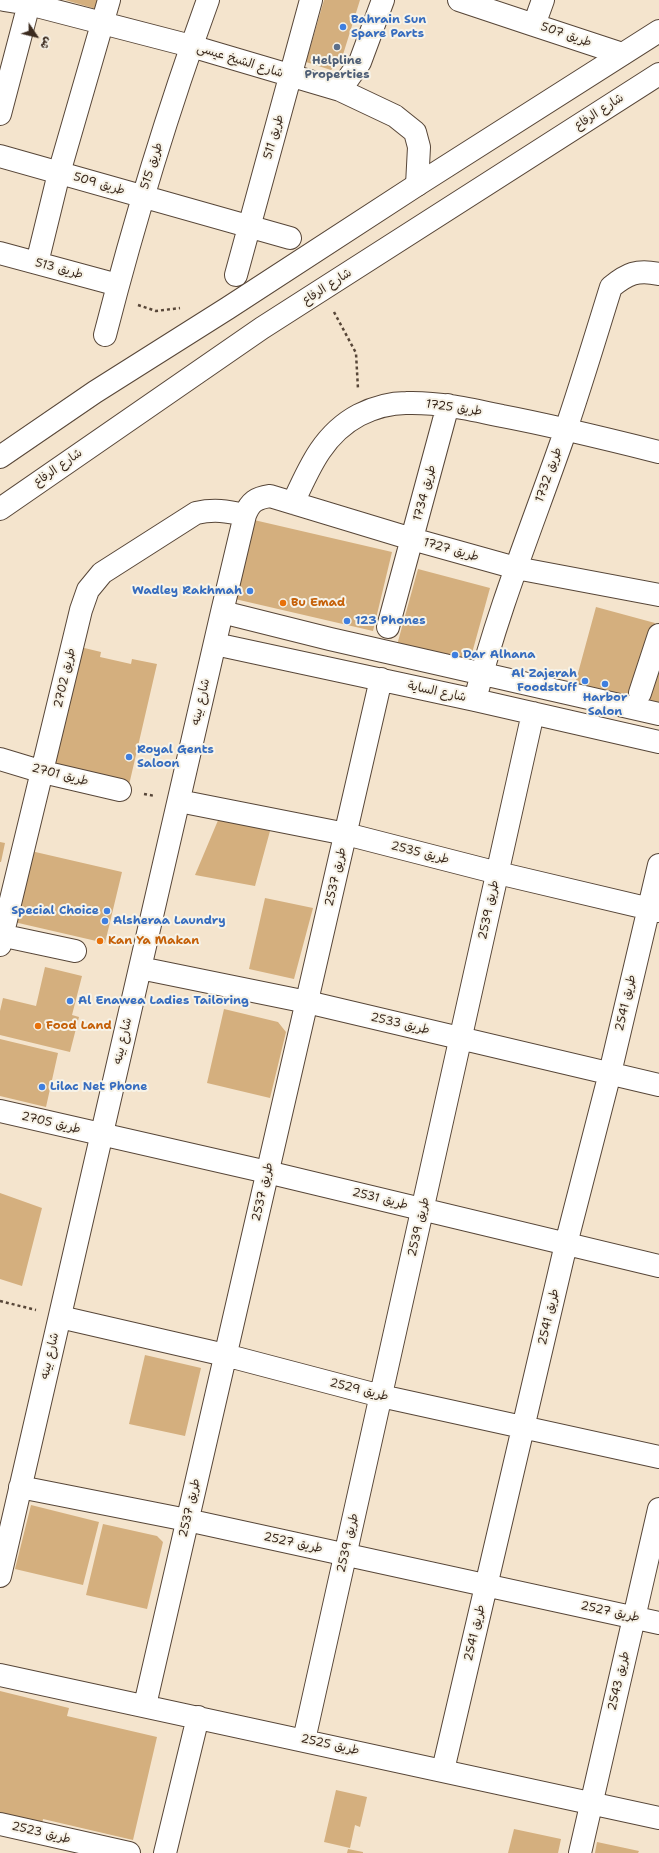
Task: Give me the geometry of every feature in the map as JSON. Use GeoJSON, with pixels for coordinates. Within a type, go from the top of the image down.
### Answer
{"type":"FeatureCollection","features":[{"type":"Feature","properties":{"kind":"street","name":"شارع الشيخ عيسى"},"geometry":{"type":"LineString","coordinates":[[4,0],[29,2],[103,24],[191,46],[291,77],[340,90],[395,116],[415,132],[419,146],[417,185]]}},
{"type":"Feature","properties":{"kind":"street"},"geometry":{"type":"LineString","coordinates":[[37,263],[59,173],[109,0]]}},
{"type":"Feature","properties":{"kind":"street","name":"طريق 515"},"geometry":{"type":"LineString","coordinates":[[105,335],[142,197],[191,46],[208,0]]}},
{"type":"Feature","properties":{"kind":"street","name":"طريق 511"},"geometry":{"type":"LineString","coordinates":[[236,275],[248,226],[291,77],[311,0]]}},
{"type":"Feature","properties":{"kind":"street"},"geometry":{"type":"LineString","coordinates":[[340,90],[360,62],[383,0]]}},
{"type":"Feature","properties":{"kind":"street"},"geometry":{"type":"LineString","coordinates":[[459,0],[534,25]]}},
{"type":"Feature","properties":{"kind":"street","name":"طريق 507"},"geometry":{"type":"LineString","coordinates":[[543,0],[534,25],[622,54]]}},
{"type":"Feature","properties":{"kind":"street"},"geometry":{"type":"LineString","coordinates":[[0,114],[29,2]]}},
{"type":"Feature","properties":{"kind":"street"},"geometry":{"type":"LineString","coordinates":[[0,456],[94,392],[228,308],[417,185],[659,31]]}},
{"type":"Feature","properties":{"kind":"street","name":"شارع الرفاع"},"geometry":{"type":"LineString","coordinates":[[0,509],[262,328],[659,74]]}},
{"type":"Feature","properties":{"kind":"street","name":"طريق 509"},"geometry":{"type":"LineString","coordinates":[[0,156],[290,238]]}},
{"type":"Feature","properties":{"kind":"street","name":"طريق 513"},"geometry":{"type":"LineString","coordinates":[[0,253],[37,263],[116,292]]}},
{"type":"Feature","properties":{"kind":"street","name":"طريق 1732"},"geometry":{"type":"LineString","coordinates":[[475,700],[482,673],[516,568],[566,428],[611,287],[626,275],[652,273]]}},
{"type":"Feature","properties":{"kind":"street","name":"طريق 1725"},"geometry":{"type":"LineString","coordinates":[[293,503],[311,464],[323,445],[340,428],[359,415],[381,407],[405,403],[448,405],[566,428],[659,452]]}},
{"type":"Feature","properties":{"kind":"street","name":"طريق 1734"},"geometry":{"type":"LineString","coordinates":[[388,627],[448,405]]}},
{"type":"Feature","properties":{"kind":"street","name":"طريق 1727"},"geometry":{"type":"LineString","coordinates":[[247,511],[260,497],[270,496],[412,539],[516,568],[659,595]]}},
{"type":"Feature","properties":{"kind":"street","name":"طريق 2702"},"geometry":{"type":"LineString","coordinates":[[1,939],[43,772],[81,610],[88,590],[102,572],[196,513],[209,510],[247,511]]}},
{"type":"Feature","properties":{"kind":"street","name":"شارع بينه"},"geometry":{"type":"LineString","coordinates":[[0,1576],[222,612],[247,511]]}},
{"type":"Feature","properties":{"kind":"street"},"geometry":{"type":"LineString","coordinates":[[222,612],[330,639],[659,714]]}},
{"type":"Feature","properties":{"kind":"street"},"geometry":{"type":"LineString","coordinates":[[640,693],[659,635]]}},
{"type":"Feature","properties":{"kind":"street","name":"شارع الساية"},"geometry":{"type":"LineString","coordinates":[[215,644],[381,679],[659,742]]}},
{"type":"Feature","properties":{"kind":"street","name":"طريق 2537"},"geometry":{"type":"LineString","coordinates":[[145,1705],[381,679]]}},
{"type":"Feature","properties":{"kind":"street","name":"طريق 2539"},"geometry":{"type":"LineString","coordinates":[[304,1740],[533,713]]}},
{"type":"Feature","properties":{"kind":"street","name":"طريق 2701"},"geometry":{"type":"LineString","coordinates":[[0,759],[43,772],[120,790]]}},
{"type":"Feature","properties":{"kind":"street","name":"طريق 2535"},"geometry":{"type":"LineString","coordinates":[[179,801],[346,834],[498,873],[654,910]]}},
{"type":"Feature","properties":{"kind":"street","name":"طريق 2541"},"geometry":{"type":"LineString","coordinates":[[443,1770],[566,1244],[654,910],[659,865]]}},
{"type":"Feature","properties":{"kind":"street"},"geometry":{"type":"LineString","coordinates":[[1,939],[75,951]]}},
{"type":"Feature","properties":{"kind":"street","name":"طريق 2533"},"geometry":{"type":"LineString","coordinates":[[140,968],[307,1002],[659,1085]]}},
{"type":"Feature","properties":{"kind":"street","name":"طريق 2705"},"geometry":{"type":"LineString","coordinates":[[0,1111],[102,1134]]}},
{"type":"Feature","properties":{"kind":"street","name":"طريق 2531"},"geometry":{"type":"LineString","coordinates":[[102,1134],[659,1266]]}},
{"type":"Feature","properties":{"kind":"street","name":"طريق 2529"},"geometry":{"type":"LineString","coordinates":[[60,1317],[225,1355],[381,1396],[659,1457]]}},
{"type":"Feature","properties":{"kind":"street","name":"طريق 2527"},"geometry":{"type":"LineString","coordinates":[[20,1487],[187,1520],[659,1622]]}},
{"type":"Feature","properties":{"kind":"street","name":"طريق 2543"},"geometry":{"type":"LineString","coordinates":[[580,1853],[659,1509]]}},
{"type":"Feature","properties":{"kind":"street","name":"طريق 2525"},"geometry":{"type":"LineString","coordinates":[[0,1675],[198,1716],[659,1818]]}},
{"type":"Feature","properties":{"kind":"street"},"geometry":{"type":"LineString","coordinates":[[165,1853],[198,1716]]}},
{"type":"Feature","properties":{"kind":"street","name":"طريق 2523"},"geometry":{"type":"LineString","coordinates":[[0,1824],[129,1853]]}},
{"type":"Feature","properties":{"kind":"path"},"geometry":{"type":"LineString","coordinates":[[116,292],[156,311],[186,308]]}},
{"type":"Feature","properties":{"kind":"path"},"geometry":{"type":"LineString","coordinates":[[346,334],[356,353],[359,415]]}},
{"type":"Feature","properties":{"kind":"path"},"geometry":{"type":"LineString","coordinates":[[120,790],[179,801]]}},
{"type":"Feature","properties":{"kind":"path"},"geometry":{"type":"LineString","coordinates":[[0,1301],[60,1317]]}},
{"type":"Feature","properties":{"kind":"building"},"geometry":{"type":"Polygon","coordinates":[[[65,0],[106,0],[103,11],[65,0]]]}},
{"type":"Feature","properties":{"kind":"building"},"geometry":{"type":"Polygon","coordinates":[[[324,0],[360,0],[341,61],[331,70],[306,62],[324,0]]]}},
{"type":"Feature","properties":{"kind":"building"},"geometry":{"type":"Polygon","coordinates":[[[254,520],[392,552],[373,631],[235,599],[254,520]]]}},
{"type":"Feature","properties":{"kind":"building"},"geometry":{"type":"Polygon","coordinates":[[[418,569],[490,588],[469,664],[397,645],[418,569]]]}},
{"type":"Feature","properties":{"kind":"building"},"geometry":{"type":"Polygon","coordinates":[[[596,607],[655,623],[633,700],[575,684],[596,607]]]}},
{"type":"Feature","properties":{"kind":"building"},"geometry":{"type":"Polygon","coordinates":[[[76,646],[101,652],[100,657],[131,664],[132,659],[157,664],[129,785],[48,767],[76,646]]]}},
{"type":"Feature","properties":{"kind":"building"},"geometry":{"type":"Polygon","coordinates":[[[659,650],[659,706],[643,701],[659,650]]]}},
{"type":"Feature","properties":{"kind":"building"},"geometry":{"type":"Polygon","coordinates":[[[219,818],[270,831],[255,886],[195,875],[219,818]]]}},
{"type":"Feature","properties":{"kind":"building"},"geometry":{"type":"Polygon","coordinates":[[[0,842],[5,843],[1,862],[0,862],[0,842]]]}},
{"type":"Feature","properties":{"kind":"building"},"geometry":{"type":"Polygon","coordinates":[[[31,851],[122,872],[105,943],[14,922],[31,851]]]}},
{"type":"Feature","properties":{"kind":"building"},"geometry":{"type":"Polygon","coordinates":[[[265,898],[313,908],[294,979],[249,969],[265,898]]]}},
{"type":"Feature","properties":{"kind":"building","name":"Food Land"},"geometry":{"type":"Polygon","coordinates":[[[45,967],[82,976],[72,1015],[79,1017],[70,1052],[0,1035],[0,1011],[3,998],[36,1006],[45,967]]]}},
{"type":"Feature","properties":{"kind":"building"},"geometry":{"type":"Polygon","coordinates":[[[224,1009],[278,1022],[286,1032],[270,1098],[207,1083],[224,1009]]]}},
{"type":"Feature","properties":{"kind":"building"},"geometry":{"type":"Polygon","coordinates":[[[0,1039],[58,1053],[46,1107],[0,1096],[0,1039]]]}},
{"type":"Feature","properties":{"kind":"building"},"geometry":{"type":"Polygon","coordinates":[[[0,1193],[42,1208],[22,1286],[0,1279],[0,1193]]]}},
{"type":"Feature","properties":{"kind":"building"},"geometry":{"type":"Polygon","coordinates":[[[145,1355],[201,1368],[185,1436],[129,1424],[145,1355]]]}},
{"type":"Feature","properties":{"kind":"building"},"geometry":{"type":"Polygon","coordinates":[[[31,1505],[99,1522],[83,1585],[15,1569],[31,1505]]]}},
{"type":"Feature","properties":{"kind":"building"},"geometry":{"type":"Polygon","coordinates":[[[103,1524],[157,1536],[163,1542],[147,1609],[86,1595],[103,1524]]]}},
{"type":"Feature","properties":{"kind":"building"},"geometry":{"type":"Polygon","coordinates":[[[0,1691],[69,1708],[67,1716],[157,1737],[133,1840],[43,1819],[41,1830],[0,1821],[0,1691]]]}},
{"type":"Feature","properties":{"kind":"building"},"geometry":{"type":"Polygon","coordinates":[[[336,1790],[367,1797],[360,1827],[355,1825],[350,1848],[324,1842],[336,1790]]]}},
{"type":"Feature","properties":{"kind":"building"},"geometry":{"type":"Polygon","coordinates":[[[514,1829],[561,1839],[558,1853],[508,1853],[514,1829]]]}},
{"type":"Feature","properties":{"kind":"building"},"geometry":{"type":"Polygon","coordinates":[[[597,1842],[639,1851],[638,1853],[595,1853],[597,1842]]]}},
{"type":"Feature","properties":{"kind":"building"},"geometry":{"type":"Polygon","coordinates":[[[348,1849],[363,1852],[363,1853],[347,1853],[348,1849]]]}},
{"type":"Feature","properties":{"kind":"place","name":"Bahrain Sun Spare Parts"},"geometry":{"type":"Point","coordinates":[343,27]}},
{"type":"Feature","properties":{"kind":"place","name":"Helpline Properties"},"geometry":{"type":"Point","coordinates":[337,47]}},
{"type":"Feature","properties":{"kind":"place","name":"Wadley Rakhmah"},"geometry":{"type":"Point","coordinates":[250,591]}},
{"type":"Feature","properties":{"kind":"place","name":"Bu Emad"},"geometry":{"type":"Point","coordinates":[283,603]}},
{"type":"Feature","properties":{"kind":"place","name":"123 Phones"},"geometry":{"type":"Point","coordinates":[347,621]}},
{"type":"Feature","properties":{"kind":"place","name":"Dar Alhana"},"geometry":{"type":"Point","coordinates":[455,655]}},
{"type":"Feature","properties":{"kind":"place","name":"Al Zajerah Foodstuff"},"geometry":{"type":"Point","coordinates":[585,681]}},
{"type":"Feature","properties":{"kind":"place","name":"Harbor Salon"},"geometry":{"type":"Point","coordinates":[605,684]}},
{"type":"Feature","properties":{"kind":"place","name":"Royal Gents Saloon"},"geometry":{"type":"Point","coordinates":[129,757]}},
{"type":"Feature","properties":{"kind":"place","name":"Special Choice"},"geometry":{"type":"Point","coordinates":[107,911]}},
{"type":"Feature","properties":{"kind":"place","name":"Alsheraa Laundry"},"geometry":{"type":"Point","coordinates":[105,921]}},
{"type":"Feature","properties":{"kind":"place","name":"Kan Ya Makan"},"geometry":{"type":"Point","coordinates":[100,941]}},
{"type":"Feature","properties":{"kind":"place","name":"Al Enawea Ladies Tailoring"},"geometry":{"type":"Point","coordinates":[70,1001]}},
{"type":"Feature","properties":{"kind":"place","name":"Food Land"},"geometry":{"type":"Point","coordinates":[38,1026]}},
{"type":"Feature","properties":{"kind":"place","name":"Lilac Net Phone"},"geometry":{"type":"Point","coordinates":[42,1087]}}]}
